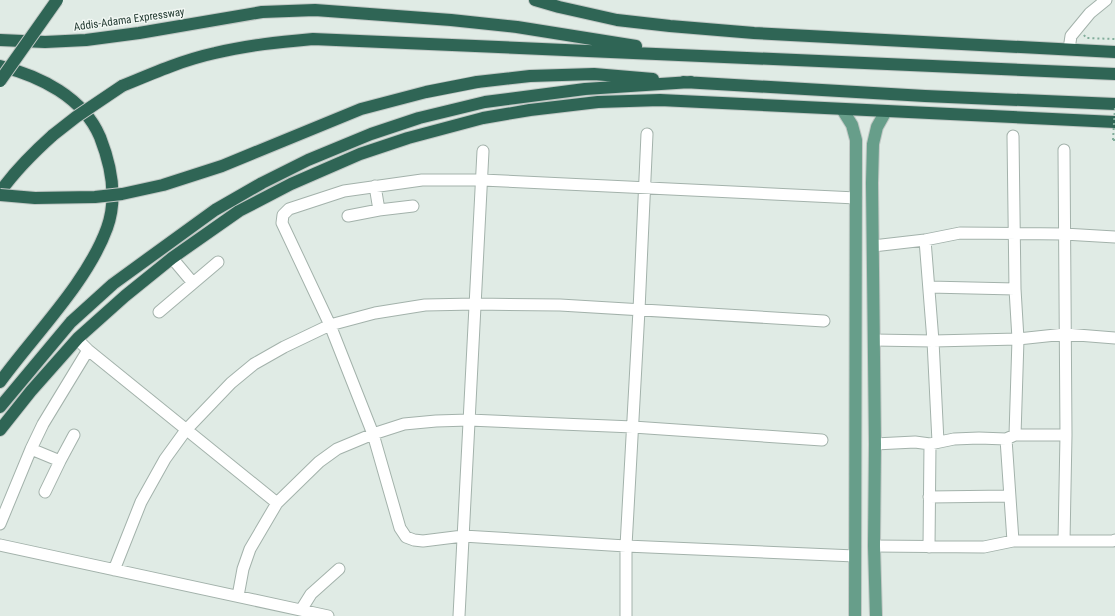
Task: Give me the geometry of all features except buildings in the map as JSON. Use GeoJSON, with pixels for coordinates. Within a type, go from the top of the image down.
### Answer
{"type":"FeatureCollection","features":[{"type":"Feature","properties":{"kind":"highway"},"geometry":{"type":"LineString","coordinates":[[0,81],[57,0]]}},
{"type":"Feature","properties":{"kind":"highway"},"geometry":{"type":"LineString","coordinates":[[535,0],[617,20],[670,26],[754,33],[1115,52]]}},
{"type":"Feature","properties":{"kind":"highway","name":"Addis-Adama Expressway"},"geometry":{"type":"LineString","coordinates":[[0,40],[45,42],[86,40],[268,12],[315,10],[452,20],[516,27],[689,55]]}},
{"type":"Feature","properties":{"kind":"highway"},"geometry":{"type":"LineString","coordinates":[[1115,74],[313,39],[260,44],[215,53],[175,64],[122,86],[76,117],[53,135],[9,180],[0,193],[35,198],[95,197],[122,194],[163,185],[222,166],[361,109],[426,92],[477,82],[530,76],[594,74],[691,82],[925,96],[1115,105]]}},
{"type":"Feature","properties":{"kind":"highway"},"geometry":{"type":"LineString","coordinates":[[0,66],[36,77],[54,87],[71,99],[86,114],[96,129],[107,155],[112,179],[112,206],[107,228],[89,265],[64,300],[0,382]]}},
{"type":"Feature","properties":{"kind":"highway"},"geometry":{"type":"LineString","coordinates":[[0,407],[71,322],[113,284],[215,210],[262,183],[308,160],[371,134],[419,118],[485,102],[586,89],[691,82]]}},
{"type":"Feature","properties":{"kind":"highway"},"geometry":{"type":"LineString","coordinates":[[0,430],[31,390],[77,339],[125,296],[172,258],[240,211],[291,184],[360,154],[408,138],[483,118],[530,110],[598,102],[660,100],[1115,122]]}},
{"type":"Feature","properties":{"kind":"main road"},"geometry":{"type":"LineString","coordinates":[[842,109],[852,125],[856,140],[855,616]]}},
{"type":"Feature","properties":{"kind":"main road"},"geometry":{"type":"LineString","coordinates":[[876,616],[874,546],[875,444],[872,183],[873,144],[877,127],[886,111]]}},
{"type":"Feature","properties":{"kind":"street"},"geometry":{"type":"LineString","coordinates":[[1090,13],[1091,0]]}},
{"type":"Feature","properties":{"kind":"street"},"geometry":{"type":"LineString","coordinates":[[1069,49],[1071,36],[1090,13],[1106,0]]}},
{"type":"Feature","properties":{"kind":"street"},"geometry":{"type":"LineString","coordinates":[[626,616],[626,546],[647,134]]}},
{"type":"Feature","properties":{"kind":"street"},"geometry":{"type":"LineString","coordinates":[[1013,541],[1010,496],[1011,437],[1018,339],[1015,289],[1014,136]]}},
{"type":"Feature","properties":{"kind":"street"},"geometry":{"type":"LineString","coordinates":[[1064,150],[1064,334],[1066,435],[1064,541]]}},
{"type":"Feature","properties":{"kind":"street"},"geometry":{"type":"LineString","coordinates":[[459,616],[484,151]]}},
{"type":"Feature","properties":{"kind":"street"},"geometry":{"type":"LineString","coordinates":[[855,556],[626,546],[464,536],[423,541],[414,540],[406,536],[400,528],[373,434],[330,325],[282,223],[283,215],[289,209],[344,191],[422,180],[482,180],[856,198]]}},
{"type":"Feature","properties":{"kind":"street"},"geometry":{"type":"LineString","coordinates":[[375,186],[379,210]]}},
{"type":"Feature","properties":{"kind":"street"},"geometry":{"type":"LineString","coordinates":[[348,216],[379,210],[413,206]]}},
{"type":"Feature","properties":{"kind":"street"},"geometry":{"type":"LineString","coordinates":[[873,246],[925,240],[960,233],[1064,234],[1115,237]]}},
{"type":"Feature","properties":{"kind":"street"},"geometry":{"type":"LineString","coordinates":[[925,240],[933,341],[934,443],[929,497],[929,547]]}},
{"type":"Feature","properties":{"kind":"street"},"geometry":{"type":"LineString","coordinates":[[172,258],[193,283]]}},
{"type":"Feature","properties":{"kind":"street"},"geometry":{"type":"LineString","coordinates":[[159,312],[218,262]]}},
{"type":"Feature","properties":{"kind":"street"},"geometry":{"type":"LineString","coordinates":[[929,287],[1015,289]]}},
{"type":"Feature","properties":{"kind":"street"},"geometry":{"type":"LineString","coordinates":[[114,570],[141,502],[165,459],[186,430],[231,383],[254,364],[284,347],[330,325],[375,313],[425,305],[475,304],[560,305],[824,321]]}},
{"type":"Feature","properties":{"kind":"street"},"geometry":{"type":"LineString","coordinates":[[874,340],[933,341],[1018,339],[1064,334],[1115,338]]}},
{"type":"Feature","properties":{"kind":"street"},"geometry":{"type":"LineString","coordinates":[[77,339],[88,350],[277,503]]}},
{"type":"Feature","properties":{"kind":"street"},"geometry":{"type":"LineString","coordinates":[[0,524],[43,424],[88,350]]}},
{"type":"Feature","properties":{"kind":"street"},"geometry":{"type":"LineString","coordinates":[[238,596],[243,568],[250,549],[277,503],[319,462],[337,449],[373,434],[404,424],[469,420],[633,427],[822,440]]}},
{"type":"Feature","properties":{"kind":"street"},"geometry":{"type":"LineString","coordinates":[[45,492],[74,435]]}},
{"type":"Feature","properties":{"kind":"street"},"geometry":{"type":"LineString","coordinates":[[875,444],[915,442],[934,443],[960,438],[1066,435]]}},
{"type":"Feature","properties":{"kind":"street"},"geometry":{"type":"LineString","coordinates":[[31,449],[60,461]]}},
{"type":"Feature","properties":{"kind":"street"},"geometry":{"type":"LineString","coordinates":[[929,497],[1010,496]]}},
{"type":"Feature","properties":{"kind":"street"},"geometry":{"type":"LineString","coordinates":[[874,546],[984,547],[1013,541],[1115,540]]}},
{"type":"Feature","properties":{"kind":"street"},"geometry":{"type":"LineString","coordinates":[[0,545],[328,616]]}},
{"type":"Feature","properties":{"kind":"street"},"geometry":{"type":"LineString","coordinates":[[301,610],[311,594],[339,569]]}},
{"type":"Feature","properties":{"kind":"path"},"geometry":{"type":"LineString","coordinates":[[1095,38],[1115,39]]}},
{"type":"Feature","properties":{"kind":"path"},"geometry":{"type":"LineString","coordinates":[[1114,140],[1115,105]]}}]}
